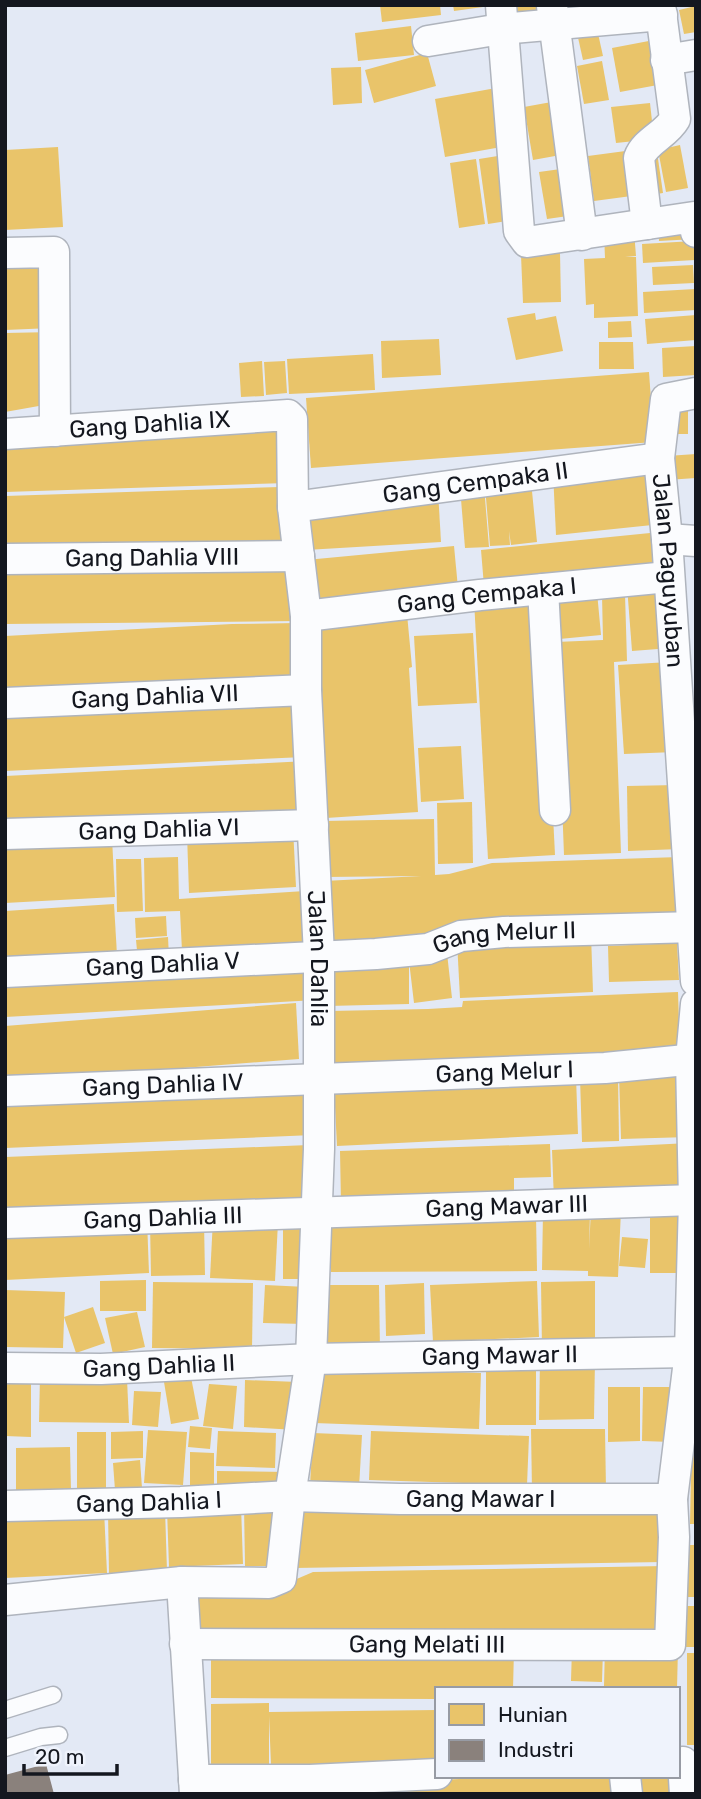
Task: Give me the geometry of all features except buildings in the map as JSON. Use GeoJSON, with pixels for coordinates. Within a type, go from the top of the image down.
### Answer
{"type":"FeatureCollection","features":[{"type":"Feature","properties":{"kind":"street"},"geometry":{"type":"LineString","coordinates":[[428,41],[501,17],[661,10],[675,119],[661,136],[645,147],[639,158],[648,224]]}},
{"type":"Feature","properties":{"kind":"street"},"geometry":{"type":"LineString","coordinates":[[554,15],[582,235]]}},
{"type":"Feature","properties":{"kind":"street"},"geometry":{"type":"LineString","coordinates":[[501,17],[519,231],[527,242],[648,224],[695,222]]}},
{"type":"Feature","properties":{"kind":"street"},"geometry":{"type":"LineString","coordinates":[[666,60],[696,54]]}},
{"type":"Feature","properties":{"kind":"street"},"geometry":{"type":"LineString","coordinates":[[5,253],[54,252],[55,431]]}},
{"type":"Feature","properties":{"kind":"street","name":"Jalan Paguyuban"},"geometry":{"type":"LineString","coordinates":[[696,393],[666,399],[659,458],[681,540],[668,577],[684,615],[696,981]]}},
{"type":"Feature","properties":{"kind":"street","name":"Gang Dahlia IX"},"geometry":{"type":"LineString","coordinates":[[5,434],[285,415],[292,419]]}},
{"type":"Feature","properties":{"kind":"street","name":"Jalan Dahlia"},"geometry":{"type":"LineString","coordinates":[[182,1583],[269,1583],[281,1578],[290,1496],[311,1359],[318,1211],[319,955],[306,690],[306,616],[293,507],[292,419]]}},
{"type":"Feature","properties":{"kind":"street","name":"Gang Cempaka II"},"geometry":{"type":"LineString","coordinates":[[293,507],[659,458]]}},
{"type":"Feature","properties":{"kind":"street","name":"Gang Dahlia VIII"},"geometry":{"type":"LineString","coordinates":[[5,559],[299,556]]}},
{"type":"Feature","properties":{"kind":"street","name":"Gang Cempaka I"},"geometry":{"type":"LineString","coordinates":[[306,616],[668,577]]}},
{"type":"Feature","properties":{"kind":"street"},"geometry":{"type":"LineString","coordinates":[[544,589],[555,810]]}},
{"type":"Feature","properties":{"kind":"street","name":"Gang Dahlia VII"},"geometry":{"type":"LineString","coordinates":[[5,703],[306,690]]}},
{"type":"Feature","properties":{"kind":"street","name":"Gang Dahlia VI"},"geometry":{"type":"LineString","coordinates":[[5,834],[313,825]]}},
{"type":"Feature","properties":{"kind":"street","name":"Gang Melur II"},"geometry":{"type":"LineString","coordinates":[[319,955],[429,949],[461,936],[504,932],[694,927]]}},
{"type":"Feature","properties":{"kind":"street","name":"Gang Dahlia V"},"geometry":{"type":"LineString","coordinates":[[5,972],[319,955]]}},
{"type":"Feature","properties":{"kind":"street"},"geometry":{"type":"LineString","coordinates":[[685,1537],[673,1499],[690,1352],[696,1004]]}},
{"type":"Feature","properties":{"kind":"street","name":"Gang Melur I"},"geometry":{"type":"LineString","coordinates":[[319,1078],[605,1068],[694,1059]]}},
{"type":"Feature","properties":{"kind":"street","name":"Gang Dahlia IV"},"geometry":{"type":"LineString","coordinates":[[5,1091],[319,1078]]}},
{"type":"Feature","properties":{"kind":"street","name":"Gang Mawar III"},"geometry":{"type":"LineString","coordinates":[[318,1211],[694,1200]]}},
{"type":"Feature","properties":{"kind":"street","name":"Gang Dahlia III"},"geometry":{"type":"LineString","coordinates":[[5,1223],[318,1211]]}},
{"type":"Feature","properties":{"kind":"street","name":"Gang Mawar II"},"geometry":{"type":"LineString","coordinates":[[311,1359],[690,1352]]}},
{"type":"Feature","properties":{"kind":"street","name":"Gang Dahlia II"},"geometry":{"type":"LineString","coordinates":[[5,1368],[101,1369],[311,1359]]}},
{"type":"Feature","properties":{"kind":"street","name":"Gang Mawar I"},"geometry":{"type":"LineString","coordinates":[[290,1496],[673,1499]]}},
{"type":"Feature","properties":{"kind":"street","name":"Gang Dahlia I"},"geometry":{"type":"LineString","coordinates":[[5,1506],[181,1502],[290,1496]]}},
{"type":"Feature","properties":{"kind":"street","name":"Gang Melati III"},"geometry":{"type":"LineString","coordinates":[[185,1644],[670,1645],[685,1537]]}},
{"type":"Feature","properties":{"kind":"street"},"geometry":{"type":"LineString","coordinates":[[5,1600],[182,1583],[195,1787],[435,1774]]}},
{"type":"Feature","properties":{"kind":"street"},"geometry":{"type":"LineString","coordinates":[[685,1794],[686,1762]]}},
{"type":"Feature","properties":{"kind":"lane"},"geometry":{"type":"LineString","coordinates":[[5,1710],[53,1695]]}},
{"type":"Feature","properties":{"kind":"lane"},"geometry":{"type":"LineString","coordinates":[[5,1748],[41,1737],[59,1735]]}}]}
